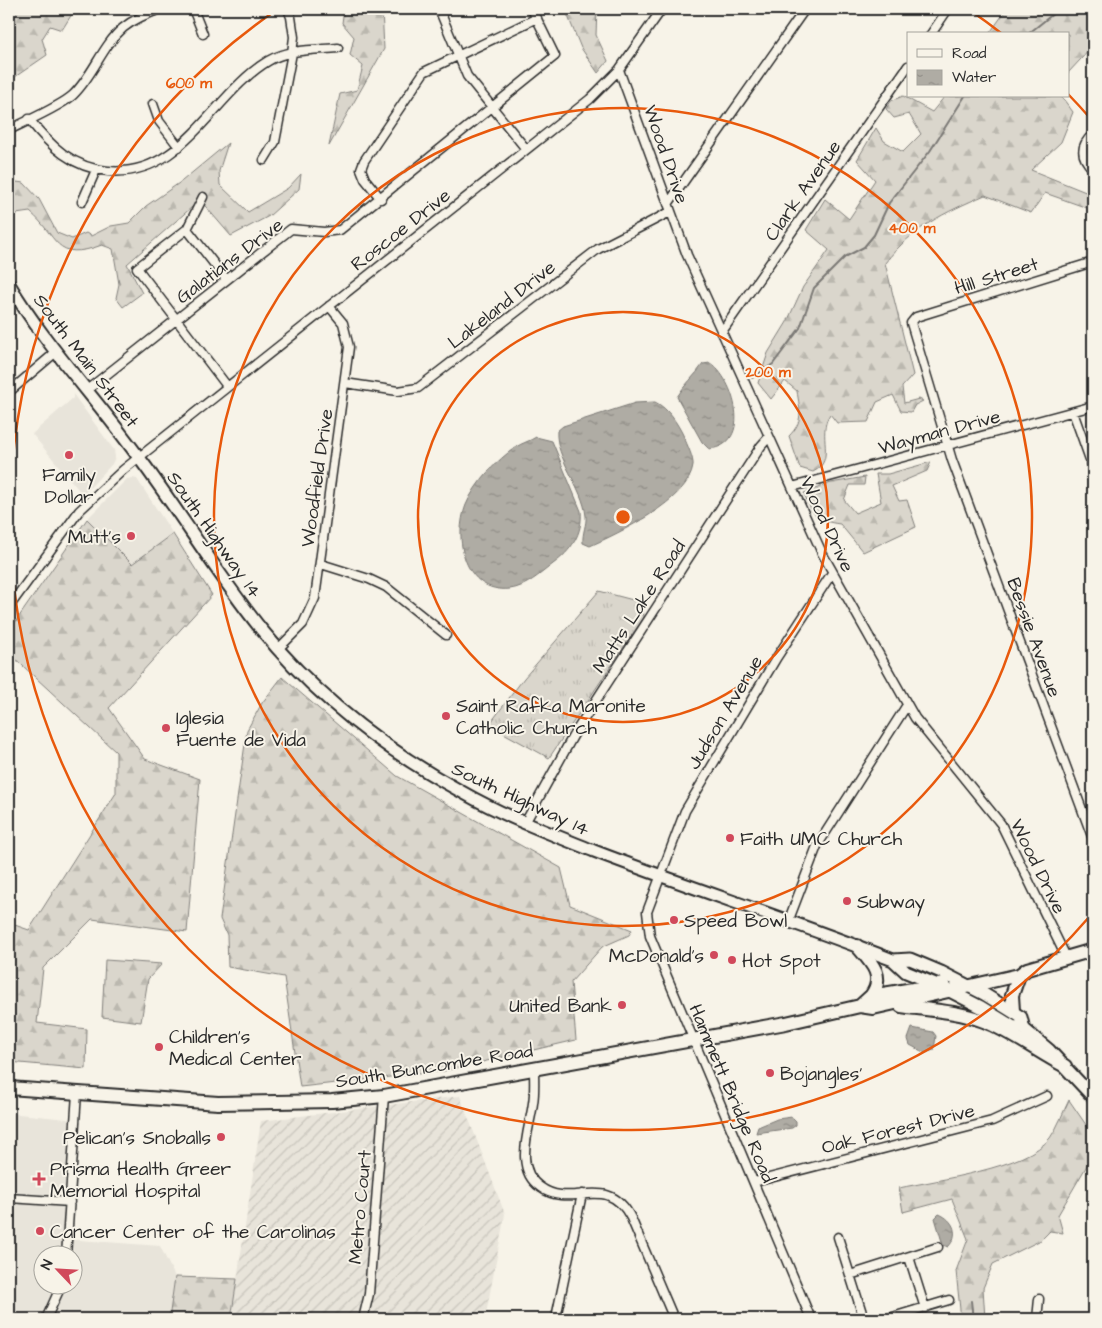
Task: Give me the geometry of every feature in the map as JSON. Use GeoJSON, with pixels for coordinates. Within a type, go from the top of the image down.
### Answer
{"type":"FeatureCollection","features":[{"type":"Feature","properties":{"kind":"main road","name":"South Main Street"},"geometry":{"type":"LineString","coordinates":[[9,284],[56,352],[139,457]]}},
{"type":"Feature","properties":{"kind":"main road","name":"South Highway 14"},"geometry":{"type":"LineString","coordinates":[[139,457],[214,566],[262,630],[286,658],[340,708],[400,754],[463,793],[525,822],[659,876],[893,960],[906,972],[944,988],[1012,1026],[1024,1029],[1065,1066],[1093,1097]]}},
{"type":"Feature","properties":{"kind":"main road"},"geometry":{"type":"LineString","coordinates":[[857,946],[877,973],[877,986],[871,996]]}},
{"type":"Feature","properties":{"kind":"main road","name":"South Buncombe Road"},"geometry":{"type":"LineString","coordinates":[[9,1088],[208,1102],[332,1101],[384,1096],[786,1023],[860,1006],[873,1008],[964,983],[1023,972],[1093,950]]}},
{"type":"Feature","properties":{"kind":"main road","name":"South Highway 14"},"geometry":{"type":"LineString","coordinates":[[893,960],[910,959],[964,983],[1021,1017],[1024,1029]]}},
{"type":"Feature","properties":{"kind":"main road"},"geometry":{"type":"LineString","coordinates":[[1013,1011],[1012,995],[1023,972]]}},
{"type":"Feature","properties":{"kind":"main road","name":"South Buncombe Road"},"geometry":{"type":"LineString","coordinates":[[860,1006],[871,996],[944,988]]}},
{"type":"Feature","properties":{"kind":"main road"},"geometry":{"type":"LineString","coordinates":[[891,1004],[933,1009],[982,1020],[998,1027],[1065,1066]]}},
{"type":"Feature","properties":{"kind":"street"},"geometry":{"type":"LineString","coordinates":[[9,130],[70,98],[85,83],[122,29],[160,9]]}},
{"type":"Feature","properties":{"kind":"street"},"geometry":{"type":"LineString","coordinates":[[192,9],[204,34]]}},
{"type":"Feature","properties":{"kind":"street"},"geometry":{"type":"LineString","coordinates":[[264,160],[275,142],[292,53],[294,37],[288,9]]}},
{"type":"Feature","properties":{"kind":"street"},"geometry":{"type":"LineString","coordinates":[[439,9],[467,76],[526,149]]}},
{"type":"Feature","properties":{"kind":"street"},"geometry":{"type":"LineString","coordinates":[[381,199],[361,169],[364,161],[424,72],[536,18],[532,9]]}},
{"type":"Feature","properties":{"kind":"street"},"geometry":{"type":"LineString","coordinates":[[668,204],[805,9]]}},
{"type":"Feature","properties":{"kind":"street"},"geometry":{"type":"LineString","coordinates":[[932,32],[948,9]]}},
{"type":"Feature","properties":{"kind":"street","name":"Roscoe Drive"},"geometry":{"type":"LineString","coordinates":[[9,607],[12,597],[79,511],[139,457],[227,386],[590,99],[619,70],[659,10]]}},
{"type":"Feature","properties":{"kind":"street","name":"Galatians Drive"},"geometry":{"type":"LineString","coordinates":[[87,390],[291,229],[324,232],[340,230],[381,199],[555,56],[536,18]]}},
{"type":"Feature","properties":{"kind":"street"},"geometry":{"type":"LineString","coordinates":[[29,119],[47,142],[69,158],[96,170],[131,171],[158,162],[179,147],[255,70],[270,60],[292,53],[338,48]]}},
{"type":"Feature","properties":{"kind":"street","name":"Clark Avenue"},"geometry":{"type":"LineString","coordinates":[[721,333],[907,67]]}},
{"type":"Feature","properties":{"kind":"street","name":"Wood Drive"},"geometry":{"type":"LineString","coordinates":[[619,70],[670,212],[721,333],[832,573],[907,705],[926,734],[1002,824],[1067,959]]}},
{"type":"Feature","properties":{"kind":"street"},"geometry":{"type":"LineString","coordinates":[[154,104],[159,121],[179,147]]}},
{"type":"Feature","properties":{"kind":"street"},"geometry":{"type":"LineString","coordinates":[[1093,134],[1086,141],[1082,152],[1084,160],[1093,169]]}},
{"type":"Feature","properties":{"kind":"street"},"geometry":{"type":"LineString","coordinates":[[82,202],[96,170]]}},
{"type":"Feature","properties":{"kind":"street"},"geometry":{"type":"LineString","coordinates":[[203,197],[187,229],[137,268],[227,386]]}},
{"type":"Feature","properties":{"kind":"street","name":"Lakeland Drive"},"geometry":{"type":"LineString","coordinates":[[345,383],[398,391],[418,388],[598,249],[670,212]]}},
{"type":"Feature","properties":{"kind":"street"},"geometry":{"type":"LineString","coordinates":[[187,229],[226,279]]}},
{"type":"Feature","properties":{"kind":"street","name":"Hill Street"},"geometry":{"type":"LineString","coordinates":[[911,323],[916,317],[1093,262]]}},
{"type":"Feature","properties":{"kind":"street","name":"Woodfield Drive"},"geometry":{"type":"LineString","coordinates":[[279,648],[298,631],[309,614],[315,598],[320,564],[345,383],[348,338],[341,320],[329,306]]}},
{"type":"Feature","properties":{"kind":"street","name":"Bessie Avenue"},"geometry":{"type":"LineString","coordinates":[[911,323],[949,446],[1093,840]]}},
{"type":"Feature","properties":{"kind":"street"},"geometry":{"type":"LineString","coordinates":[[9,392],[56,352]]}},
{"type":"Feature","properties":{"kind":"street","name":"Wayman Drive"},"geometry":{"type":"LineString","coordinates":[[792,487],[1093,406]]}},
{"type":"Feature","properties":{"kind":"street"},"geometry":{"type":"LineString","coordinates":[[1073,412],[1093,468]]}},
{"type":"Feature","properties":{"kind":"street","name":"Matts Lake Road"},"geometry":{"type":"LineString","coordinates":[[525,822],[573,736],[769,437]]}},
{"type":"Feature","properties":{"kind":"street"},"geometry":{"type":"LineString","coordinates":[[320,564],[369,578],[386,587],[446,635]]}},
{"type":"Feature","properties":{"kind":"street","name":"Judson Avenue"},"geometry":{"type":"LineString","coordinates":[[659,876],[692,797],[777,657],[832,573]]}},
{"type":"Feature","properties":{"kind":"street"},"geometry":{"type":"LineString","coordinates":[[788,922],[817,846],[907,705]]}},
{"type":"Feature","properties":{"kind":"street","name":"Hammett Bridge Road"},"geometry":{"type":"LineString","coordinates":[[659,876],[647,912],[650,936],[812,1319]]}},
{"type":"Feature","properties":{"kind":"street"},"geometry":{"type":"LineString","coordinates":[[534,1068],[534,1101],[525,1148],[528,1169],[535,1183],[547,1191],[559,1194],[599,1192],[607,1194],[626,1209],[674,1319]]}},
{"type":"Feature","properties":{"kind":"street"},"geometry":{"type":"LineString","coordinates":[[67,1246],[77,1093]]}},
{"type":"Feature","properties":{"kind":"street","name":"Metro Court"},"geometry":{"type":"LineString","coordinates":[[363,1319],[368,1294],[384,1096]]}},
{"type":"Feature","properties":{"kind":"street","name":"Oak Forest Drive"},"geometry":{"type":"LineString","coordinates":[[754,1182],[992,1120],[1047,1096]]}},
{"type":"Feature","properties":{"kind":"street"},"geometry":{"type":"LineString","coordinates":[[558,1313],[582,1194]]}},
{"type":"Feature","properties":{"kind":"street"},"geometry":{"type":"LineString","coordinates":[[9,1198],[70,1202]]}},
{"type":"Feature","properties":{"kind":"street"},"geometry":{"type":"LineString","coordinates":[[838,1237],[864,1319]]}},
{"type":"Feature","properties":{"kind":"street"},"geometry":{"type":"LineString","coordinates":[[850,1275],[938,1247]]}},
{"type":"Feature","properties":{"kind":"street"},"geometry":{"type":"LineString","coordinates":[[908,1257],[925,1308]]}},
{"type":"Feature","properties":{"kind":"street"},"geometry":{"type":"LineString","coordinates":[[46,1319],[56,1296]]}},
{"type":"Feature","properties":{"kind":"street"},"geometry":{"type":"LineString","coordinates":[[1037,1319],[1039,1299]]}},
{"type":"Feature","properties":{"kind":"street"},"geometry":{"type":"LineString","coordinates":[[886,1319],[949,1300]]}},
{"type":"Feature","properties":{"kind":"shaded area"},"geometry":{"type":"Polygon","coordinates":[[[73,394],[114,450],[115,457],[112,464],[83,495],[32,434],[73,398],[73,394]]]}},
{"type":"Feature","properties":{"kind":"shaded area"},"geometry":{"type":"Polygon","coordinates":[[[127,479],[137,479],[173,534],[132,564],[87,519],[127,479]]]}},
{"type":"Feature","properties":{"kind":"shaded area"},"geometry":{"type":"Polygon","coordinates":[[[460,1096],[505,1214],[485,1319],[231,1319],[261,1121],[460,1096]]]}},
{"type":"Feature","properties":{"kind":"shaded area","name":"Prisma Health Greer Memorial Hospital"},"geometry":{"type":"Polygon","coordinates":[[[9,1113],[76,1120],[65,1239],[160,1246],[175,1277],[169,1319],[9,1319],[9,1113]]]}},
{"type":"Feature","properties":{"kind":"green space"},"geometry":{"type":"Polygon","coordinates":[[[75,9],[62,30],[50,26],[42,39],[47,55],[9,81],[9,10],[75,9]]]}},
{"type":"Feature","properties":{"kind":"green space"},"geometry":{"type":"Polygon","coordinates":[[[344,9],[382,9],[384,49],[329,146],[340,94],[357,90],[363,66],[350,55],[354,37],[342,23],[344,9]]]}},
{"type":"Feature","properties":{"kind":"green space"},"geometry":{"type":"Polygon","coordinates":[[[565,9],[597,9],[596,35],[608,61],[598,73],[581,48],[565,9]]]}},
{"type":"Feature","properties":{"kind":"green space"},"geometry":{"type":"Polygon","coordinates":[[[1007,9],[1093,9],[1093,46],[1070,71],[1070,32],[990,32],[1007,9]]]}},
{"type":"Feature","properties":{"kind":"green space"},"geometry":{"type":"Polygon","coordinates":[[[903,96],[932,112],[943,98],[1062,98],[1073,112],[1061,142],[1031,170],[1093,195],[1093,210],[1045,193],[1031,213],[985,195],[930,222],[896,250],[885,263],[913,375],[902,387],[904,403],[919,399],[923,401],[915,405],[911,412],[901,411],[893,395],[877,402],[868,422],[837,423],[830,414],[826,422],[824,461],[813,472],[800,468],[789,436],[794,431],[800,415],[797,391],[785,381],[771,399],[758,383],[768,353],[787,322],[803,287],[829,250],[806,230],[825,199],[849,219],[875,180],[857,160],[876,128],[884,141],[903,152],[921,134],[909,114],[894,118],[886,109],[891,101],[903,96]]]}},
{"type":"Feature","properties":{"kind":"green space"},"geometry":{"type":"Polygon","coordinates":[[[228,143],[219,171],[220,185],[248,212],[288,188],[301,174],[299,189],[269,216],[231,236],[200,200],[127,264],[142,293],[123,307],[116,298],[119,284],[113,249],[102,245],[86,250],[74,251],[65,249],[58,244],[30,212],[9,215],[9,181],[24,183],[39,199],[57,233],[72,239],[86,233],[91,236],[111,226],[129,223],[146,206],[182,181],[228,143]]]}},
{"type":"Feature","properties":{"kind":"green space"},"geometry":{"type":"Polygon","coordinates":[[[931,462],[927,471],[892,486],[899,501],[907,500],[916,527],[863,552],[840,524],[826,521],[816,516],[804,493],[831,483],[865,477],[864,485],[850,485],[844,500],[855,513],[881,502],[876,474],[888,474],[931,462]]]}},
{"type":"Feature","properties":{"kind":"green space"},"geometry":{"type":"Polygon","coordinates":[[[87,519],[132,564],[173,534],[212,595],[109,708],[145,759],[200,779],[187,932],[92,919],[43,968],[37,1023],[87,1029],[86,1069],[9,1062],[9,923],[29,930],[116,793],[116,752],[9,653],[9,631],[87,519]]]}},
{"type":"Feature","properties":{"kind":"green space"},"geometry":{"type":"Polygon","coordinates":[[[599,591],[633,600],[643,608],[644,617],[549,758],[489,725],[524,678],[599,591]]]}},
{"type":"Feature","properties":{"kind":"green space"},"geometry":{"type":"Polygon","coordinates":[[[282,677],[397,776],[561,868],[570,905],[632,930],[629,935],[602,947],[571,982],[576,1040],[444,1071],[300,1087],[284,977],[228,967],[227,935],[220,919],[247,730],[262,703],[282,677]]]}},
{"type":"Feature","properties":{"kind":"green space"},"geometry":{"type":"Polygon","coordinates":[[[105,960],[162,964],[148,979],[141,1022],[102,1017],[105,960]]]}},
{"type":"Feature","properties":{"kind":"green space"},"geometry":{"type":"Polygon","coordinates":[[[1069,1100],[1093,1135],[1093,1155],[1058,1215],[1063,1233],[1050,1231],[1041,1240],[993,1264],[983,1288],[985,1319],[961,1319],[956,1271],[968,1239],[952,1199],[903,1212],[899,1188],[957,1177],[1002,1165],[1022,1157],[1038,1148],[1050,1138],[1069,1100]]]}},
{"type":"Feature","properties":{"kind":"green space"},"geometry":{"type":"Polygon","coordinates":[[[175,1277],[237,1279],[231,1319],[169,1319],[175,1277]]]}},
{"type":"Feature","properties":{"kind":"water"},"geometry":{"type":"Polygon","coordinates":[[[710,363],[719,371],[732,396],[735,424],[732,436],[723,445],[709,449],[702,442],[677,397],[703,364],[710,363]]]}},
{"type":"Feature","properties":{"kind":"water"},"geometry":{"type":"Polygon","coordinates":[[[655,402],[672,417],[684,437],[693,463],[689,479],[666,503],[651,514],[590,546],[583,543],[586,519],[584,505],[560,452],[557,431],[563,426],[635,403],[655,402]]]}},
{"type":"Feature","properties":{"kind":"water"},"geometry":{"type":"Polygon","coordinates":[[[536,437],[552,441],[581,511],[580,527],[570,548],[538,576],[516,588],[494,588],[482,583],[472,573],[466,561],[462,547],[462,518],[475,488],[487,473],[501,458],[516,447],[536,437]]]}},
{"type":"Feature","properties":{"kind":"water"},"geometry":{"type":"Polygon","coordinates":[[[912,1028],[933,1032],[936,1036],[934,1050],[925,1053],[910,1045],[908,1039],[912,1028]]]}},
{"type":"Feature","properties":{"kind":"water"},"geometry":{"type":"Polygon","coordinates":[[[792,1117],[796,1121],[796,1125],[792,1128],[756,1133],[758,1127],[777,1119],[792,1117]]]}},
{"type":"Feature","properties":{"kind":"water"},"geometry":{"type":"Polygon","coordinates":[[[939,1214],[948,1220],[954,1228],[954,1238],[948,1247],[943,1245],[935,1218],[939,1214]]]}},
{"type":"Feature","properties":{"kind":"waterway"},"geometry":{"type":"LineString","coordinates":[[1030,32],[1059,9]]}},
{"type":"Feature","properties":{"kind":"waterway"},"geometry":{"type":"LineString","coordinates":[[752,378],[773,364],[800,328],[814,288],[845,257],[864,247],[874,235],[889,203],[930,151],[964,98]]}},
{"type":"Feature","properties":{"kind":"waterway"},"geometry":{"type":"LineString","coordinates":[[971,1301],[973,1319]]}},
{"type":"Feature","properties":{"kind":"place","name":"Family Dollar"},"geometry":{"type":"Point","coordinates":[69,455]}},
{"type":"Feature","properties":{"kind":"place","name":"Mutt's"},"geometry":{"type":"Point","coordinates":[131,536]}},
{"type":"Feature","properties":{"kind":"place","name":"Saint Rafka Maronite Catholic Church"},"geometry":{"type":"Point","coordinates":[446,716]}},
{"type":"Feature","properties":{"kind":"place","name":"Iglesia Fuente de Vida"},"geometry":{"type":"Point","coordinates":[166,728]}},
{"type":"Feature","properties":{"kind":"place","name":"Faith UMC Church"},"geometry":{"type":"Point","coordinates":[730,838]}},
{"type":"Feature","properties":{"kind":"place","name":"Subway"},"geometry":{"type":"Point","coordinates":[847,901]}},
{"type":"Feature","properties":{"kind":"place","name":"Speed Bowl"},"geometry":{"type":"Point","coordinates":[674,920]}},
{"type":"Feature","properties":{"kind":"place","name":"McDonald's"},"geometry":{"type":"Point","coordinates":[714,955]}},
{"type":"Feature","properties":{"kind":"place","name":"Hot Spot"},"geometry":{"type":"Point","coordinates":[732,960]}},
{"type":"Feature","properties":{"kind":"place","name":"United Bank"},"geometry":{"type":"Point","coordinates":[622,1005]}},
{"type":"Feature","properties":{"kind":"place","name":"Children's Medical Center"},"geometry":{"type":"Point","coordinates":[159,1047]}},
{"type":"Feature","properties":{"kind":"place","name":"Bojangles'"},"geometry":{"type":"Point","coordinates":[770,1073]}},
{"type":"Feature","properties":{"kind":"place","name":"Pelican's Snoballs"},"geometry":{"type":"Point","coordinates":[221,1137]}},
{"type":"Feature","properties":{"kind":"place","name":"Prisma Health Greer Memorial Hospital"},"geometry":{"type":"Point","coordinates":[39,1179]}},
{"type":"Feature","properties":{"kind":"place","name":"Cancer Center of the Carolinas"},"geometry":{"type":"Point","coordinates":[40,1231]}}]}
